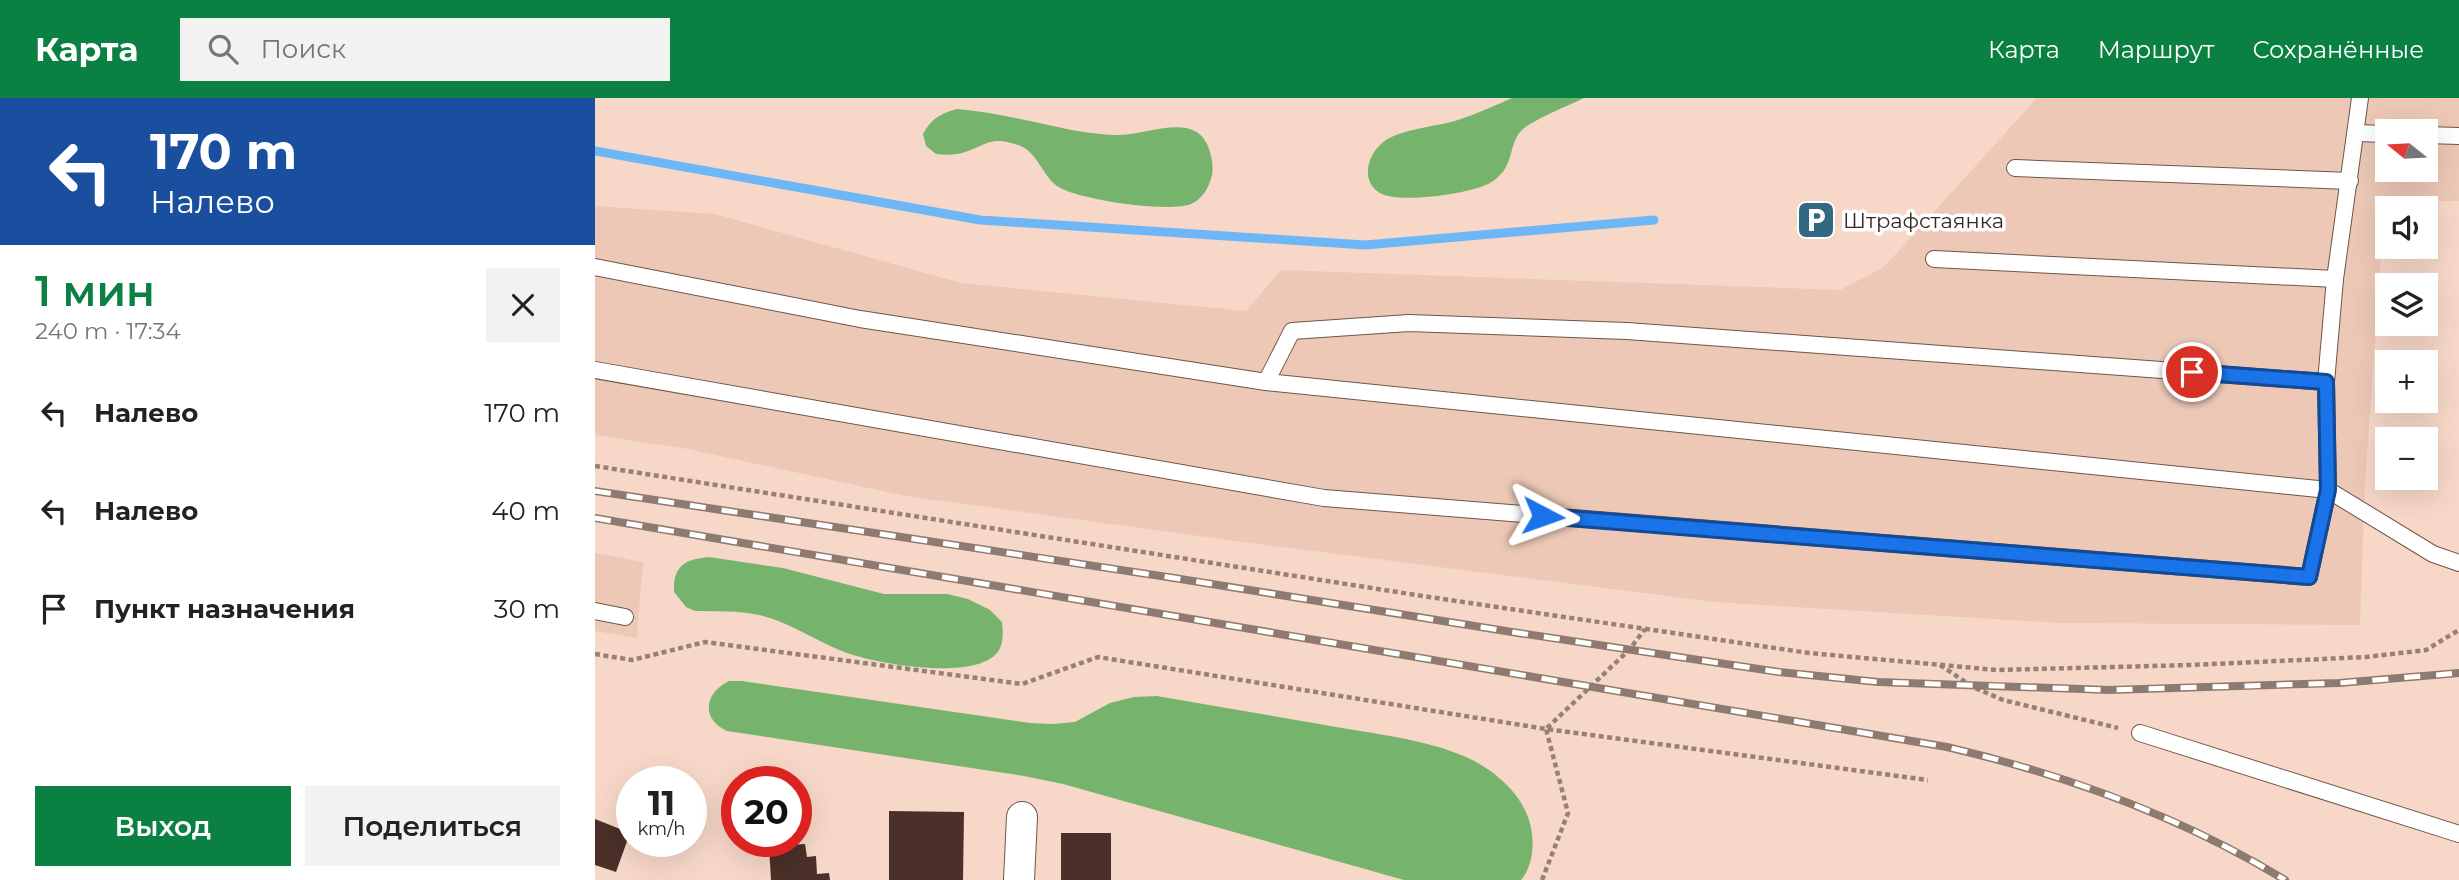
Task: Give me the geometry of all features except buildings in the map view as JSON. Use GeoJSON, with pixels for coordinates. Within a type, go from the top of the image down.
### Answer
{"type":"FeatureCollection","features":[{"type":"Feature","properties":{"kind":"street"},"geometry":{"type":"LineString","coordinates":[[1020,880],[1022,817]]}},
{"type":"Feature","properties":{"kind":"lane"},"geometry":{"type":"LineString","coordinates":[[595,370],[1324,498],[2309,577],[2328,490],[2326,382],[2335,279],[2360,98]]}},
{"type":"Feature","properties":{"kind":"lane"},"geometry":{"type":"LineString","coordinates":[[2356,133],[2375,134]]}},
{"type":"Feature","properties":{"kind":"lane"},"geometry":{"type":"LineString","coordinates":[[2438,135],[2459,136]]}},
{"type":"Feature","properties":{"kind":"lane"},"geometry":{"type":"LineString","coordinates":[[2015,168],[2350,181]]}},
{"type":"Feature","properties":{"kind":"lane"},"geometry":{"type":"LineString","coordinates":[[1934,259],[2335,279]]}},
{"type":"Feature","properties":{"kind":"lane"},"geometry":{"type":"LineString","coordinates":[[595,267],[860,319],[1266,382],[2328,490],[2433,554],[2459,563]]}},
{"type":"Feature","properties":{"kind":"lane"},"geometry":{"type":"LineString","coordinates":[[1266,382],[1292,331],[1409,323],[1627,331],[2326,382]]}},
{"type":"Feature","properties":{"kind":"lane"},"geometry":{"type":"LineString","coordinates":[[595,611],[625,617]]}},
{"type":"Feature","properties":{"kind":"lane"},"geometry":{"type":"LineString","coordinates":[[2140,733],[2459,834]]}},
{"type":"Feature","properties":{"kind":"path"},"geometry":{"type":"LineString","coordinates":[[595,467],[1645,629],[1809,653],[1939,665],[1997,670],[2366,657],[2426,650],[2459,630]]}},
{"type":"Feature","properties":{"kind":"path"},"geometry":{"type":"LineString","coordinates":[[1546,729],[1611,668],[1645,629]]}},
{"type":"Feature","properties":{"kind":"path"},"geometry":{"type":"LineString","coordinates":[[595,654],[632,660],[705,642],[1022,684],[1098,657],[1546,729],[1928,780]]}},
{"type":"Feature","properties":{"kind":"path"},"geometry":{"type":"LineString","coordinates":[[1939,665],[1973,687],[2003,700],[2140,733]]}},
{"type":"Feature","properties":{"kind":"path"},"geometry":{"type":"LineString","coordinates":[[1542,880],[1568,813],[1546,729]]}},
{"type":"Feature","properties":{"kind":"shaded area"},"geometry":{"type":"Polygon","coordinates":[[[2037,98],[2459,98],[2459,201],[2438,201],[2438,196],[2375,196],[2375,259],[2381,259],[2380,273],[2375,273],[2375,336],[2365,482],[2360,625],[2060,623],[1714,602],[906,496],[688,449],[595,435],[595,206],[715,214],[961,283],[1246,311],[1281,270],[1840,290],[1884,267],[2037,98]]]}},
{"type":"Feature","properties":{"kind":"shaded area"},"geometry":{"type":"Polygon","coordinates":[[[595,553],[643,562],[637,638],[595,631],[595,553]]]}},
{"type":"Feature","properties":{"kind":"green space"},"geometry":{"type":"Polygon","coordinates":[[[1512,98],[1584,98],[1522,130],[1515,140],[1506,168],[1490,183],[1467,191],[1418,198],[1389,196],[1373,187],[1368,166],[1375,152],[1386,140],[1412,130],[1458,120],[1512,98]]]}},
{"type":"Feature","properties":{"kind":"green space"},"geometry":{"type":"Polygon","coordinates":[[[957,109],[1114,135],[1165,128],[1190,129],[1200,134],[1207,144],[1212,159],[1212,175],[1199,199],[1180,206],[1124,204],[1083,196],[1057,186],[1030,152],[1008,142],[994,141],[962,153],[936,154],[926,146],[923,134],[937,117],[957,109]]]}},
{"type":"Feature","properties":{"kind":"green space"},"geometry":{"type":"Polygon","coordinates":[[[709,557],[783,568],[884,594],[947,594],[968,599],[990,610],[1002,622],[1001,646],[997,653],[985,661],[968,666],[925,668],[880,662],[847,653],[782,622],[759,615],[695,611],[686,607],[674,592],[674,583],[678,570],[687,562],[709,557]]]}},
{"type":"Feature","properties":{"kind":"green space"},"geometry":{"type":"Polygon","coordinates":[[[729,681],[1053,724],[1075,722],[1110,703],[1134,697],[1157,696],[1420,742],[1466,757],[1500,778],[1518,798],[1530,822],[1533,841],[1531,859],[1521,880],[1404,880],[1063,784],[727,731],[713,720],[709,706],[714,692],[729,681]]]}},
{"type":"Feature","properties":{"kind":"waterway"},"geometry":{"type":"LineString","coordinates":[[595,151],[980,220],[1365,245],[1654,220]]}},
{"type":"Feature","properties":{"kind":"railway"},"geometry":{"type":"LineString","coordinates":[[595,491],[1779,672],[1878,682],[2110,690],[2339,683],[2459,673]]}},
{"type":"Feature","properties":{"kind":"railway"},"geometry":{"type":"LineString","coordinates":[[595,518],[1947,747],[2035,771],[2121,800],[2205,836],[2285,880]]}},
{"type":"Feature","properties":{"kind":"place","name":"Штрафстаянка"},"geometry":{"type":"Point","coordinates":[1816,220]}},
{"type":"Feature","properties":{"kind":"route"},"geometry":{"type":"LineString","coordinates":[[1543,516],[2309,577],[2328,490],[2326,382],[2192,372]]}}]}
